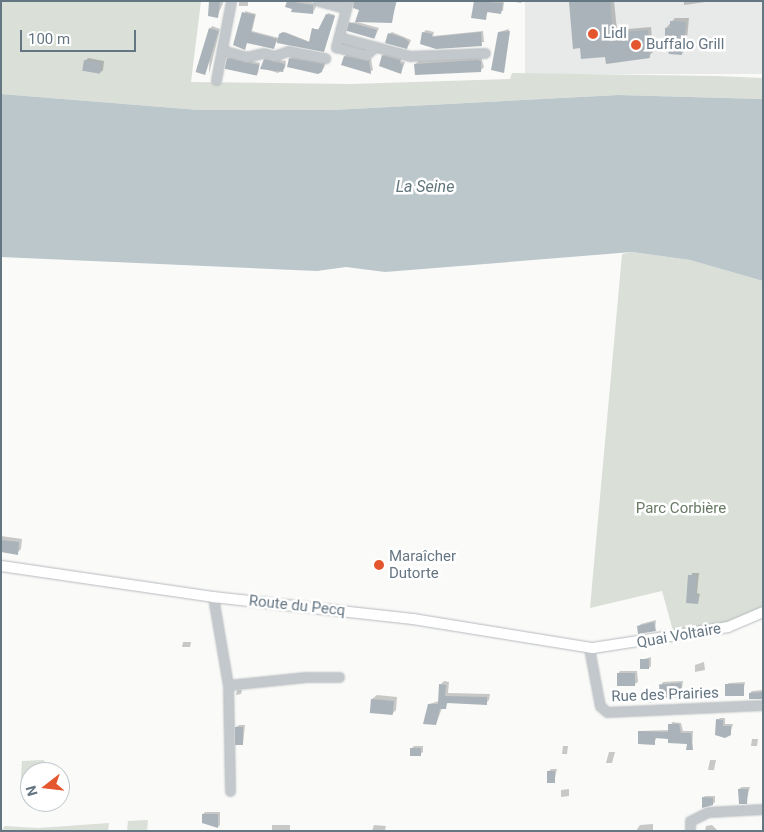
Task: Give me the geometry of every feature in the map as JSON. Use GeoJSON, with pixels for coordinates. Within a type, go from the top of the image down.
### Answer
{"type":"FeatureCollection","features":[{"type":"Feature","properties":{"kind":"main road","name":"Route du Pecq"},"geometry":{"type":"LineString","coordinates":[[1,566],[213,597],[413,619],[591,648]]}},
{"type":"Feature","properties":{"kind":"main road","name":"Quai Voltaire"},"geometry":{"type":"LineString","coordinates":[[591,648],[728,628],[763,612]]}},
{"type":"Feature","properties":{"kind":"street"},"geometry":{"type":"LineString","coordinates":[[216,80],[231,1]]}},
{"type":"Feature","properties":{"kind":"street"},"geometry":{"type":"LineString","coordinates":[[318,1],[347,5],[336,47],[366,55],[374,47]]}},
{"type":"Feature","properties":{"kind":"street"},"geometry":{"type":"LineString","coordinates":[[338,37],[410,56],[485,53]]}},
{"type":"Feature","properties":{"kind":"street"},"geometry":{"type":"LineString","coordinates":[[222,50],[246,57],[264,53],[274,56],[288,51],[324,58]]}},
{"type":"Feature","properties":{"kind":"street"},"geometry":{"type":"LineString","coordinates":[[213,597],[228,685],[230,792]]}},
{"type":"Feature","properties":{"kind":"street","name":"Rue des Prairies"},"geometry":{"type":"LineString","coordinates":[[591,648],[600,706],[607,712],[763,705]]}},
{"type":"Feature","properties":{"kind":"street"},"geometry":{"type":"LineString","coordinates":[[228,685],[306,677],[339,677]]}},
{"type":"Feature","properties":{"kind":"street"},"geometry":{"type":"LineString","coordinates":[[690,826],[719,810],[763,809]]}},
{"type":"Feature","properties":{"kind":"shaded area"},"geometry":{"type":"Polygon","coordinates":[[[525,1],[763,1],[763,74],[525,74],[525,1]]]}},
{"type":"Feature","properties":{"kind":"green space"},"geometry":{"type":"Polygon","coordinates":[[[1,1],[201,1],[191,82],[351,84],[510,79],[512,73],[716,76],[763,78],[763,99],[618,95],[332,110],[199,110],[1,94],[1,1]]]}},
{"type":"Feature","properties":{"kind":"green space","name":"Parc Corbière"},"geometry":{"type":"Polygon","coordinates":[[[632,252],[690,260],[763,281],[763,612],[675,638],[662,591],[590,608],[622,254],[632,252]]]}},
{"type":"Feature","properties":{"kind":"green space"},"geometry":{"type":"Polygon","coordinates":[[[44,760],[44,762],[22,762],[44,760]]]}},
{"type":"Feature","properties":{"kind":"green space"},"geometry":{"type":"Polygon","coordinates":[[[148,820],[147,831],[127,831],[128,821],[148,820]]]}},
{"type":"Feature","properties":{"kind":"green space"},"geometry":{"type":"Polygon","coordinates":[[[109,823],[108,831],[1,831],[5,826],[38,828],[109,823]]]}},
{"type":"Feature","properties":{"kind":"water","name":"La Seine"},"geometry":{"type":"Polygon","coordinates":[[[1,94],[199,110],[332,110],[618,95],[763,99],[763,281],[690,260],[632,252],[385,272],[346,267],[317,271],[1,257],[1,94]]]}},
{"type":"Feature","properties":{"kind":"building"},"geometry":{"type":"Polygon","coordinates":[[[209,1],[220,1],[218,18],[208,16],[209,1]]]}},
{"type":"Feature","properties":{"kind":"building"},"geometry":{"type":"Polygon","coordinates":[[[287,1],[313,5],[313,14],[291,12],[292,9],[285,7],[287,1]]]}},
{"type":"Feature","properties":{"kind":"building"},"geometry":{"type":"Polygon","coordinates":[[[354,1],[396,1],[392,23],[355,22],[359,10],[353,8],[354,1]]]}},
{"type":"Feature","properties":{"kind":"building"},"geometry":{"type":"Polygon","coordinates":[[[474,1],[503,3],[501,14],[487,12],[486,20],[471,18],[474,1]]]}},
{"type":"Feature","properties":{"kind":"building","name":"Lidl"},"geometry":{"type":"Polygon","coordinates":[[[610,1],[613,33],[648,30],[650,58],[606,64],[605,57],[581,59],[580,48],[573,49],[569,2],[610,1]]]}},
{"type":"Feature","properties":{"kind":"building"},"geometry":{"type":"Polygon","coordinates":[[[242,12],[255,15],[251,32],[277,39],[274,49],[247,43],[245,50],[233,45],[242,12]]]}},
{"type":"Feature","properties":{"kind":"building"},"geometry":{"type":"Polygon","coordinates":[[[326,14],[335,16],[324,52],[277,43],[279,34],[283,32],[309,42],[312,28],[318,30],[326,14]]]}},
{"type":"Feature","properties":{"kind":"building"},"geometry":{"type":"Polygon","coordinates":[[[670,21],[686,22],[682,55],[669,54],[665,44],[665,28],[670,28],[670,21]]]}},
{"type":"Feature","properties":{"kind":"building"},"geometry":{"type":"Polygon","coordinates":[[[349,22],[377,30],[374,39],[347,31],[349,22]]]}},
{"type":"Feature","properties":{"kind":"building"},"geometry":{"type":"Polygon","coordinates":[[[209,28],[219,31],[205,75],[196,72],[209,28]]]}},
{"type":"Feature","properties":{"kind":"building"},"geometry":{"type":"Polygon","coordinates":[[[510,31],[504,73],[491,70],[498,32],[510,31]]]}},
{"type":"Feature","properties":{"kind":"building"},"geometry":{"type":"Polygon","coordinates":[[[422,32],[432,34],[432,37],[481,32],[482,46],[436,49],[420,44],[422,32]]]}},
{"type":"Feature","properties":{"kind":"building"},"geometry":{"type":"Polygon","coordinates":[[[388,33],[404,38],[409,42],[407,49],[385,43],[388,33]]]}},
{"type":"Feature","properties":{"kind":"building"},"geometry":{"type":"Polygon","coordinates":[[[382,55],[400,60],[400,63],[403,64],[401,74],[379,66],[382,55]]]}},
{"type":"Feature","properties":{"kind":"building"},"geometry":{"type":"Polygon","coordinates":[[[344,56],[369,61],[371,74],[341,65],[344,56]]]}},
{"type":"Feature","properties":{"kind":"building"},"geometry":{"type":"Polygon","coordinates":[[[227,58],[259,65],[257,76],[225,69],[227,58]]]}},
{"type":"Feature","properties":{"kind":"building"},"geometry":{"type":"Polygon","coordinates":[[[289,58],[324,64],[322,72],[318,74],[287,67],[289,58]]]}},
{"type":"Feature","properties":{"kind":"building"},"geometry":{"type":"Polygon","coordinates":[[[264,59],[285,64],[283,72],[260,69],[264,59]]]}},
{"type":"Feature","properties":{"kind":"building"},"geometry":{"type":"Polygon","coordinates":[[[84,60],[102,63],[100,74],[82,71],[84,60]]]}},
{"type":"Feature","properties":{"kind":"building"},"geometry":{"type":"Polygon","coordinates":[[[481,61],[481,72],[415,75],[414,64],[481,61]]]}},
{"type":"Feature","properties":{"kind":"building"},"geometry":{"type":"Polygon","coordinates":[[[1,540],[19,542],[18,555],[1,552],[1,540]]]}},
{"type":"Feature","properties":{"kind":"building"},"geometry":{"type":"Polygon","coordinates":[[[688,575],[697,575],[695,595],[699,596],[698,604],[686,603],[688,575]]]}},
{"type":"Feature","properties":{"kind":"building"},"geometry":{"type":"Polygon","coordinates":[[[654,622],[656,631],[638,634],[637,626],[654,622]]]}},
{"type":"Feature","properties":{"kind":"building"},"geometry":{"type":"Polygon","coordinates":[[[640,659],[649,659],[649,669],[640,669],[640,659]]]}},
{"type":"Feature","properties":{"kind":"building"},"geometry":{"type":"Polygon","coordinates":[[[617,673],[635,673],[635,686],[617,686],[617,673]]]}},
{"type":"Feature","properties":{"kind":"building"},"geometry":{"type":"Polygon","coordinates":[[[681,683],[682,697],[660,699],[659,685],[681,683]]]}},
{"type":"Feature","properties":{"kind":"building"},"geometry":{"type":"Polygon","coordinates":[[[439,684],[446,685],[445,696],[487,697],[487,705],[447,703],[446,709],[440,709],[436,725],[423,724],[428,704],[438,704],[439,684]]]}},
{"type":"Feature","properties":{"kind":"building"},"geometry":{"type":"Polygon","coordinates":[[[725,684],[744,684],[744,696],[725,696],[725,684]]]}},
{"type":"Feature","properties":{"kind":"building"},"geometry":{"type":"Polygon","coordinates":[[[763,692],[763,699],[749,699],[749,693],[763,692]]]}},
{"type":"Feature","properties":{"kind":"building"},"geometry":{"type":"Polygon","coordinates":[[[371,699],[394,701],[393,715],[370,713],[371,699]]]}},
{"type":"Feature","properties":{"kind":"building"},"geometry":{"type":"Polygon","coordinates":[[[716,719],[723,720],[723,726],[731,726],[731,735],[725,738],[715,735],[716,719]]]}},
{"type":"Feature","properties":{"kind":"building"},"geometry":{"type":"Polygon","coordinates":[[[668,724],[679,724],[681,733],[691,733],[693,750],[686,750],[687,744],[668,743],[668,739],[655,738],[655,745],[638,744],[638,731],[668,732],[668,724]]]}},
{"type":"Feature","properties":{"kind":"building"},"geometry":{"type":"Polygon","coordinates":[[[235,727],[243,727],[243,745],[235,745],[235,727]]]}},
{"type":"Feature","properties":{"kind":"building"},"geometry":{"type":"Polygon","coordinates":[[[410,748],[421,748],[421,756],[410,756],[410,748]]]}},
{"type":"Feature","properties":{"kind":"building"},"geometry":{"type":"Polygon","coordinates":[[[547,771],[555,771],[555,783],[547,783],[547,771]]]}},
{"type":"Feature","properties":{"kind":"building"},"geometry":{"type":"Polygon","coordinates":[[[738,789],[748,789],[747,804],[739,804],[738,789]]]}},
{"type":"Feature","properties":{"kind":"building"},"geometry":{"type":"Polygon","coordinates":[[[702,797],[713,798],[713,805],[702,808],[702,797]]]}},
{"type":"Feature","properties":{"kind":"building"},"geometry":{"type":"Polygon","coordinates":[[[202,814],[218,814],[218,828],[202,823],[202,814]]]}},
{"type":"Feature","properties":{"kind":"place","name":"Lidl"},"geometry":{"type":"Point","coordinates":[593,34]}},
{"type":"Feature","properties":{"kind":"place","name":"Buffalo Grill"},"geometry":{"type":"Point","coordinates":[636,45]}},
{"type":"Feature","properties":{"kind":"place","name":"Maraîcher Dutorte"},"geometry":{"type":"Point","coordinates":[379,565]}}]}
